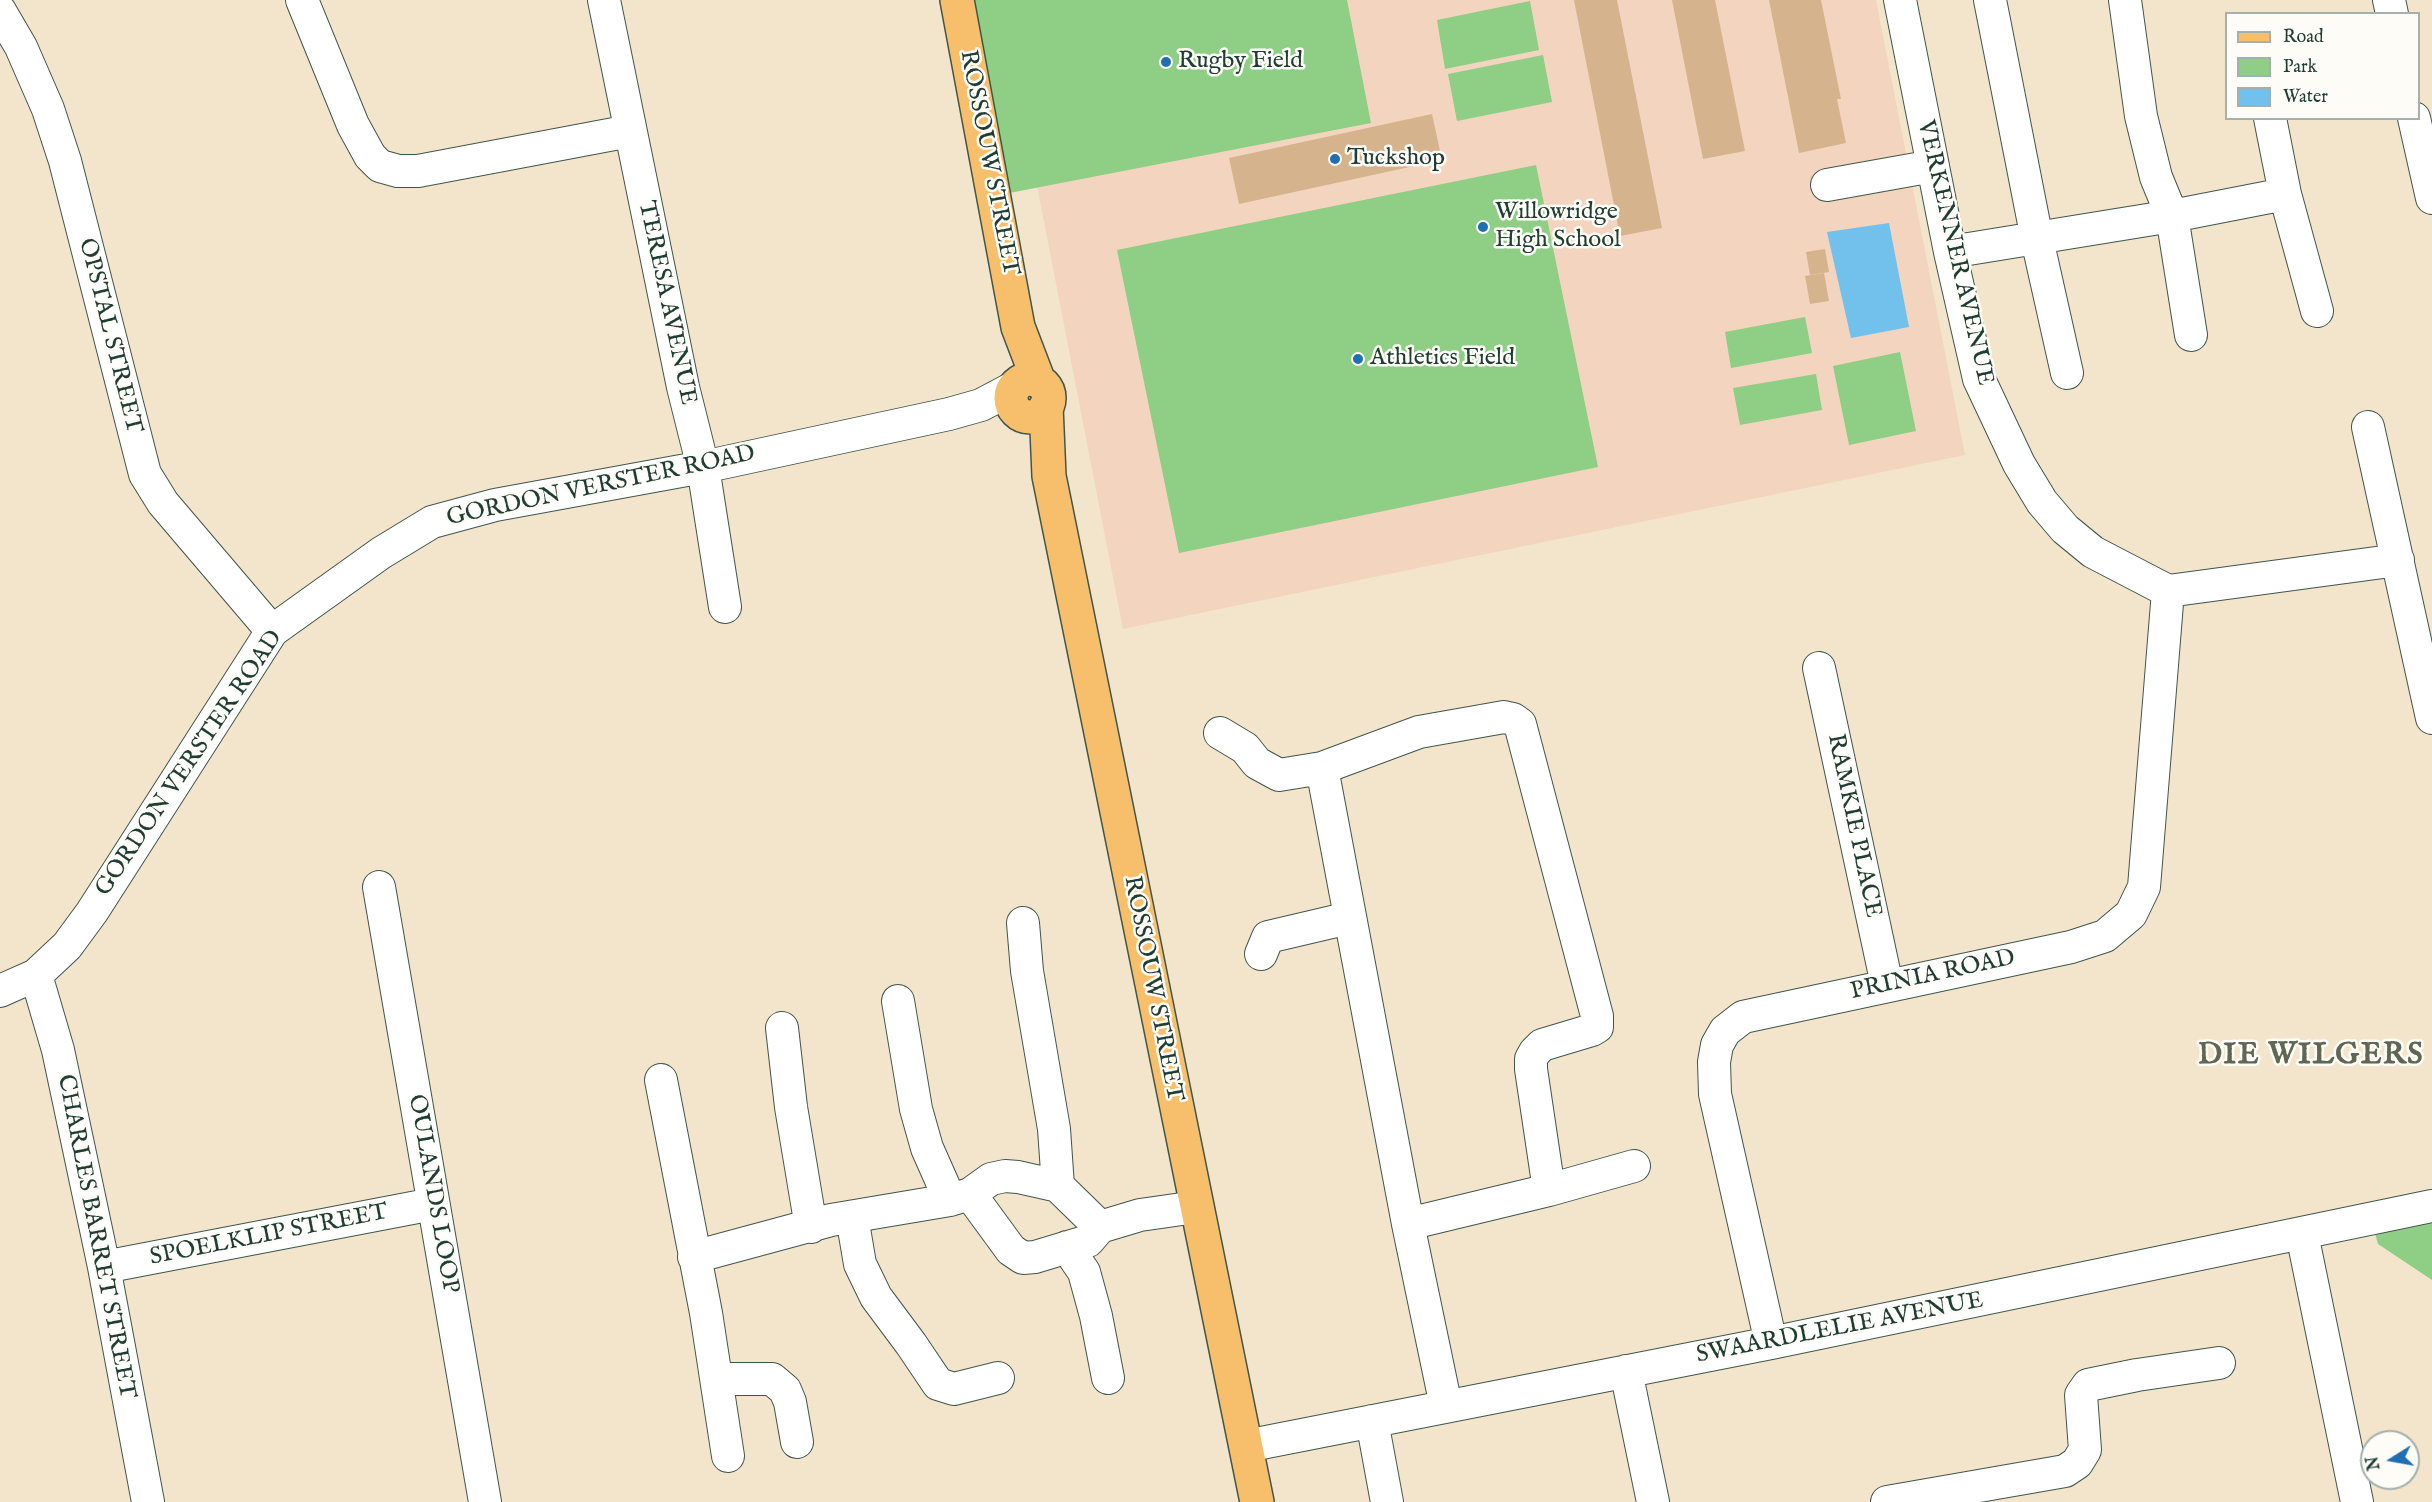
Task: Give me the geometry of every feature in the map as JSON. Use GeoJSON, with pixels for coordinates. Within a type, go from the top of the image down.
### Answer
{"type":"FeatureCollection","features":[{"type":"Feature","properties":{"kind":"main road","name":"ROSSOUW STREET"},"geometry":{"type":"LineString","coordinates":[[957,0],[1018,327],[1026,398],[1049,476],[1257,1502]]}},
{"type":"Feature","properties":{"kind":"street"},"geometry":{"type":"LineString","coordinates":[[302,0],[353,125],[370,156],[380,166],[398,171],[418,171],[630,130]]}},
{"type":"Feature","properties":{"kind":"street","name":"TERESA AVENUE"},"geometry":{"type":"LineString","coordinates":[[604,0],[683,387],[703,467],[725,607]]}},
{"type":"Feature","properties":{"kind":"street","name":"VERKENNER AVENUE"},"geometry":{"type":"LineString","coordinates":[[1900,0],[1950,252],[1979,379],[2002,431],[2042,502],[2065,529],[2093,552],[2168,591]]}},
{"type":"Feature","properties":{"kind":"street"},"geometry":{"type":"LineString","coordinates":[[1990,0],[2037,238],[2067,373]]}},
{"type":"Feature","properties":{"kind":"street"},"geometry":{"type":"LineString","coordinates":[[2125,0],[2141,116],[2156,177],[2172,216],[2191,335]]}},
{"type":"Feature","properties":{"kind":"street","name":"OPSTAL STREET"},"geometry":{"type":"LineString","coordinates":[[0,11],[21,47],[48,109],[65,161],[145,474],[163,503],[272,631]]}},
{"type":"Feature","properties":{"kind":"street"},"geometry":{"type":"LineString","coordinates":[[2270,120],[2285,194],[2317,311]]}},
{"type":"Feature","properties":{"kind":"street"},"geometry":{"type":"LineString","coordinates":[[2414,120],[2432,198]]}},
{"type":"Feature","properties":{"kind":"street"},"geometry":{"type":"LineString","coordinates":[[1827,185],[1933,166]]}},
{"type":"Feature","properties":{"kind":"street"},"geometry":{"type":"LineString","coordinates":[[1950,252],[2172,216],[2285,194]]}},
{"type":"Feature","properties":{"kind":"street","name":"GORDON VERSTER ROAD"},"geometry":{"type":"LineString","coordinates":[[0,991],[36,975],[67,946],[92,912],[272,631],[381,553],[432,522],[495,505],[703,467],[1026,398]]}},
{"type":"Feature","properties":{"kind":"street"},"geometry":{"type":"LineString","coordinates":[[2368,427],[2432,718]]}},
{"type":"Feature","properties":{"kind":"street"},"geometry":{"type":"LineString","coordinates":[[2168,591],[2398,560]]}},
{"type":"Feature","properties":{"kind":"street","name":"PRINIA ROAD"},"geometry":{"type":"LineString","coordinates":[[1771,1343],[1715,1094],[1714,1062],[1717,1045],[1725,1031],[1743,1017],[2072,947],[2105,936],[2131,914],[2144,887],[2168,591]]}},
{"type":"Feature","properties":{"kind":"street","name":"RAMKIE PLACE"},"geometry":{"type":"LineString","coordinates":[[1819,668],[1887,985]]}},
{"type":"Feature","properties":{"kind":"street"},"geometry":{"type":"LineString","coordinates":[[1220,733],[1245,748],[1257,763],[1279,775],[1322,768],[1419,732],[1504,717],[1520,724],[1598,1016],[1597,1026],[1592,1030],[1542,1045],[1531,1059],[1549,1190]]}},
{"type":"Feature","properties":{"kind":"street"},"geometry":{"type":"LineString","coordinates":[[1322,768],[1408,1224],[1446,1406]]}},
{"type":"Feature","properties":{"kind":"street","name":"OULANDS LOOP"},"geometry":{"type":"LineString","coordinates":[[379,887],[484,1502]]}},
{"type":"Feature","properties":{"kind":"street"},"geometry":{"type":"LineString","coordinates":[[1261,954],[1268,937],[1349,918]]}},
{"type":"Feature","properties":{"kind":"street"},"geometry":{"type":"LineString","coordinates":[[1023,923],[1027,971],[1054,1128],[1058,1186]]}},
{"type":"Feature","properties":{"kind":"street","name":"CHARLES BARRET STREET"},"geometry":{"type":"LineString","coordinates":[[36,975],[57,1050],[104,1268],[148,1502]]}},
{"type":"Feature","properties":{"kind":"street"},"geometry":{"type":"LineString","coordinates":[[898,1001],[916,1109],[927,1148],[960,1197],[1017,1255],[1023,1258],[1035,1257],[1088,1241],[1100,1227],[1140,1215],[1196,1207]]}},
{"type":"Feature","properties":{"kind":"street"},"geometry":{"type":"LineString","coordinates":[[782,1028],[791,1107],[811,1227]]}},
{"type":"Feature","properties":{"kind":"street"},"geometry":{"type":"LineString","coordinates":[[661,1080],[717,1379],[728,1456]]}},
{"type":"Feature","properties":{"kind":"street"},"geometry":{"type":"LineString","coordinates":[[1408,1224],[1549,1190],[1634,1166]]}},
{"type":"Feature","properties":{"kind":"street"},"geometry":{"type":"LineString","coordinates":[[694,1257],[852,1217],[960,1197],[991,1179],[1005,1176],[1058,1186],[1100,1227]]}},
{"type":"Feature","properties":{"kind":"street","name":"SPOELKLIP STREET"},"geometry":{"type":"LineString","coordinates":[[104,1268],[434,1204]]}},
{"type":"Feature","properties":{"kind":"street","name":"SWAARDLELIE AVENUE"},"geometry":{"type":"LineString","coordinates":[[1246,1446],[1771,1343],[2432,1206]]}},
{"type":"Feature","properties":{"kind":"street"},"geometry":{"type":"LineString","coordinates":[[852,1217],[860,1264],[876,1298],[938,1384],[954,1389],[998,1378]]}},
{"type":"Feature","properties":{"kind":"street"},"geometry":{"type":"LineString","coordinates":[[2302,1234],[2357,1502]]}},
{"type":"Feature","properties":{"kind":"street"},"geometry":{"type":"LineString","coordinates":[[1067,1247],[1084,1272],[1096,1316],[1108,1378]]}},
{"type":"Feature","properties":{"kind":"street"},"geometry":{"type":"LineString","coordinates":[[1887,1502],[2065,1471],[2077,1463],[2085,1450],[2081,1395],[2088,1385],[2137,1375],[2219,1364]]}},
{"type":"Feature","properties":{"kind":"street"},"geometry":{"type":"LineString","coordinates":[[1626,1371],[1653,1502]]}},
{"type":"Feature","properties":{"kind":"street"},"geometry":{"type":"LineString","coordinates":[[717,1379],[772,1379],[785,1390],[790,1402],[797,1442]]}},
{"type":"Feature","properties":{"kind":"street"},"geometry":{"type":"LineString","coordinates":[[1372,1421],[1387,1502]]}},
{"type":"Feature","properties":{"kind":"shaded area","name":"Willowridge High School"},"geometry":{"type":"Polygon","coordinates":[[[1001,0],[1876,0],[1965,455],[1123,629],[1001,0]]]}},
{"type":"Feature","properties":{"kind":"green space","name":"Rugby Field"},"geometry":{"type":"Polygon","coordinates":[[[962,0],[1347,0],[1371,123],[999,195],[962,0]]]}},
{"type":"Feature","properties":{"kind":"green space"},"geometry":{"type":"Polygon","coordinates":[[[1530,1],[1539,50],[1445,69],[1437,20],[1530,1]]]}},
{"type":"Feature","properties":{"kind":"green space"},"geometry":{"type":"Polygon","coordinates":[[[1543,55],[1552,102],[1457,121],[1448,74],[1543,55]]]}},
{"type":"Feature","properties":{"kind":"green space","name":"Athletics Field"},"geometry":{"type":"Polygon","coordinates":[[[1536,165],[1598,467],[1179,553],[1117,250],[1536,165]]]}},
{"type":"Feature","properties":{"kind":"green space"},"geometry":{"type":"Polygon","coordinates":[[[1805,317],[1812,353],[1731,368],[1725,332],[1805,317]]]}},
{"type":"Feature","properties":{"kind":"green space"},"geometry":{"type":"Polygon","coordinates":[[[1900,352],[1916,431],[1849,445],[1833,366],[1900,352]]]}},
{"type":"Feature","properties":{"kind":"green space"},"geometry":{"type":"Polygon","coordinates":[[[1816,374],[1822,410],[1740,425],[1733,388],[1816,374]]]}},
{"type":"Feature","properties":{"kind":"green space"},"geometry":{"type":"Polygon","coordinates":[[[2432,1218],[2432,1280],[2378,1244],[2374,1230],[2432,1218]]]}},
{"type":"Feature","properties":{"kind":"water"},"geometry":{"type":"Polygon","coordinates":[[[1889,223],[1909,327],[1851,338],[1827,232],[1889,223]]]}},
{"type":"Feature","properties":{"kind":"building"},"geometry":{"type":"Polygon","coordinates":[[[1574,0],[1617,0],[1662,228],[1620,236],[1574,0]]]}},
{"type":"Feature","properties":{"kind":"building"},"geometry":{"type":"Polygon","coordinates":[[[1672,0],[1715,0],[1745,151],[1703,159],[1672,0]]]}},
{"type":"Feature","properties":{"kind":"building"},"geometry":{"type":"Polygon","coordinates":[[[1769,0],[1821,0],[1841,99],[1837,99],[1846,143],[1799,153],[1769,0]]]}},
{"type":"Feature","properties":{"kind":"building","name":"Tuckshop"},"geometry":{"type":"Polygon","coordinates":[[[1432,114],[1442,160],[1239,204],[1229,158],[1432,114]]]}},
{"type":"Feature","properties":{"kind":"building"},"geometry":{"type":"Polygon","coordinates":[[[1825,249],[1829,272],[1810,275],[1806,252],[1825,249]]]}},
{"type":"Feature","properties":{"kind":"building"},"geometry":{"type":"Polygon","coordinates":[[[1824,273],[1829,301],[1810,304],[1805,276],[1824,273]]]}},
{"type":"Feature","properties":{"kind":"place","name":"Rugby Field"},"geometry":{"type":"Point","coordinates":[1166,62]}},
{"type":"Feature","properties":{"kind":"place","name":"Tuckshop"},"geometry":{"type":"Point","coordinates":[1335,159]}},
{"type":"Feature","properties":{"kind":"place","name":"Willowridge High School"},"geometry":{"type":"Point","coordinates":[1483,227]}},
{"type":"Feature","properties":{"kind":"place","name":"Athletics Field"},"geometry":{"type":"Point","coordinates":[1358,359]}},
{"type":"Feature","properties":{"kind":"district","name":"DIE WILGERS"},"geometry":{"type":"Point","coordinates":[2311,1057]}}]}
